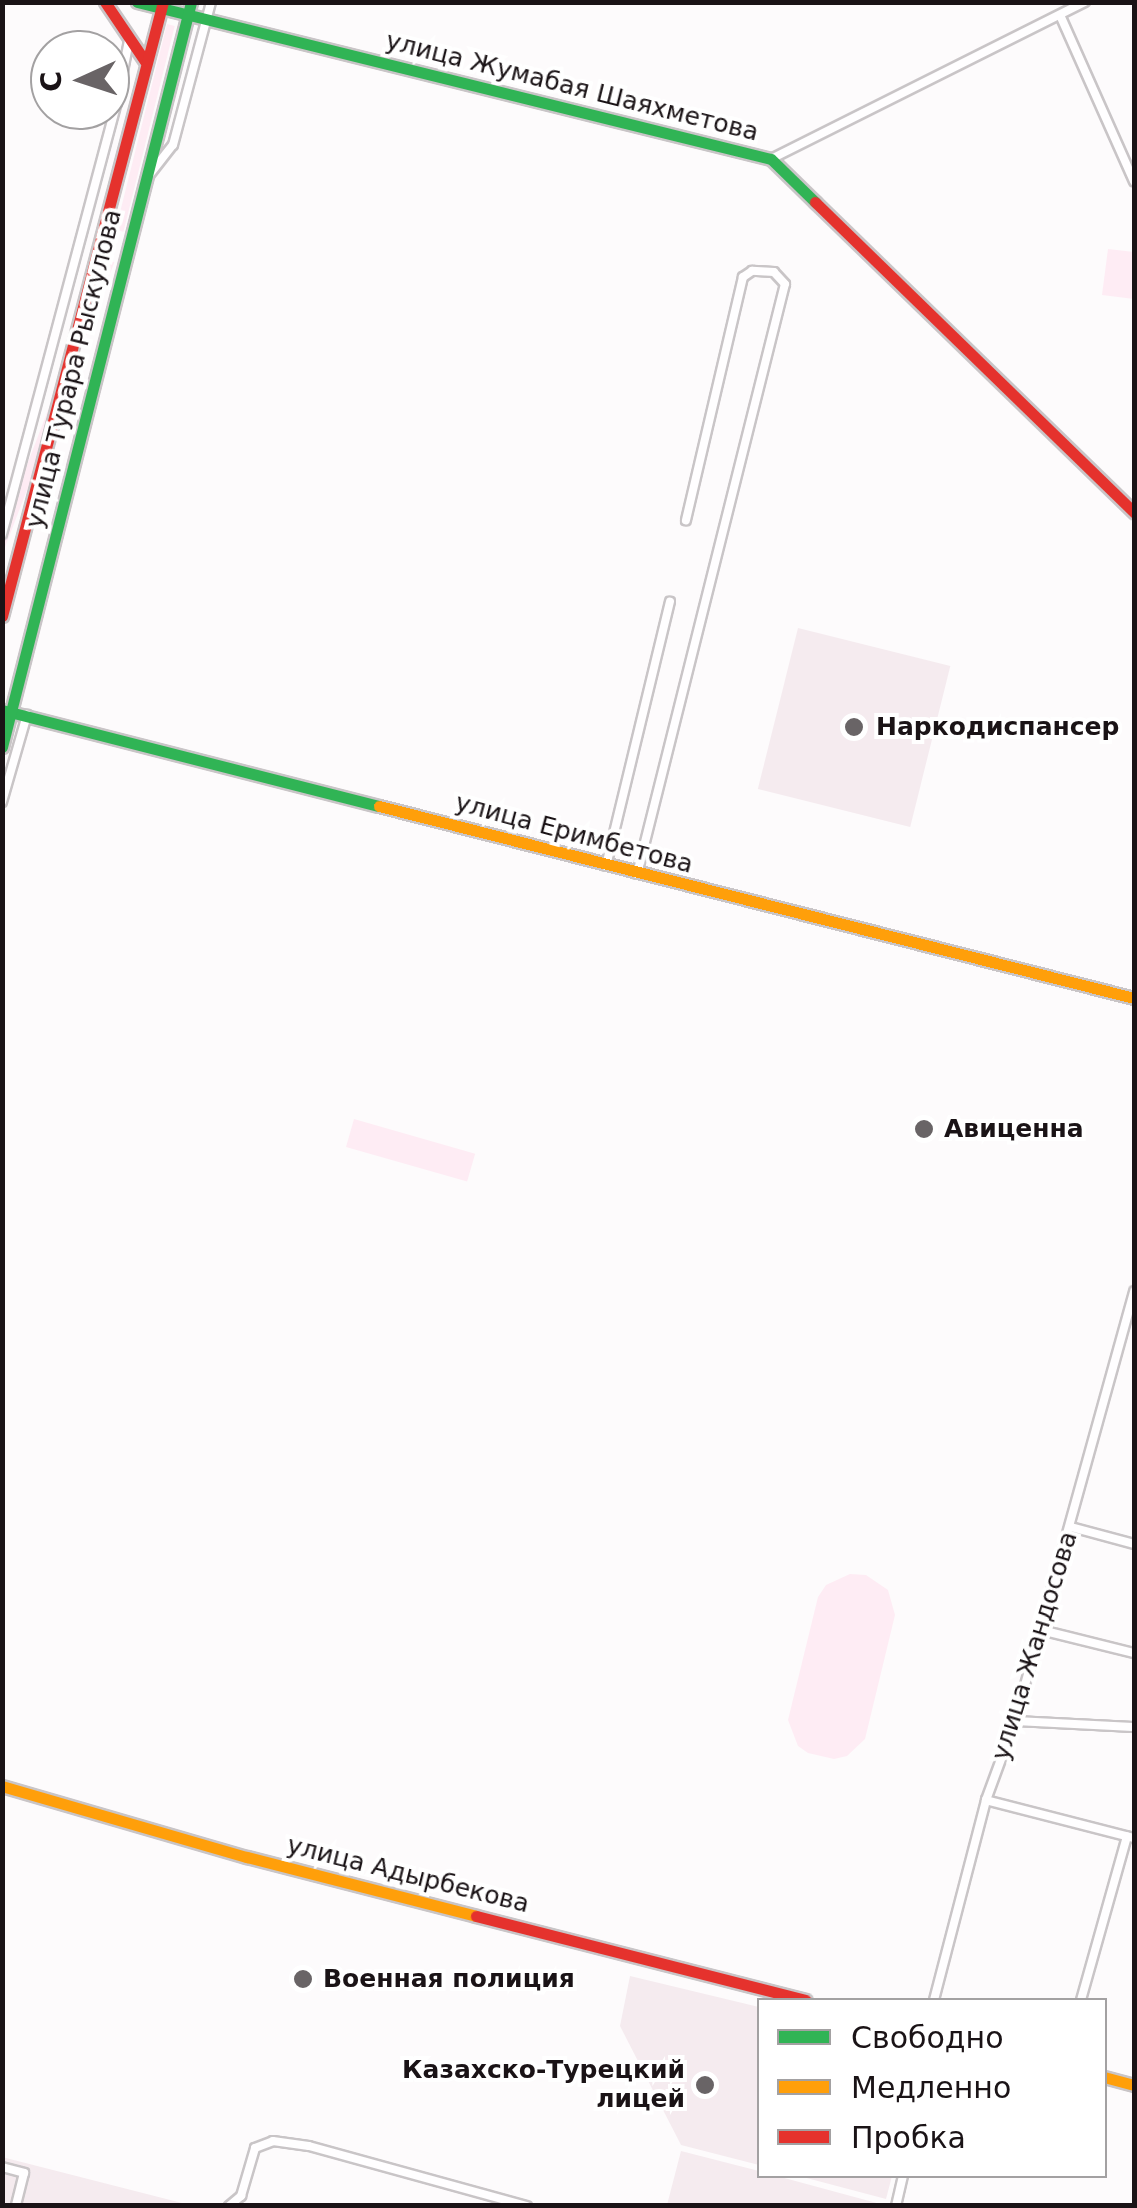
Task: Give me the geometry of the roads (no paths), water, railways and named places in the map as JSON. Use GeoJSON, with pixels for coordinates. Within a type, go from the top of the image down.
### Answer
{"type":"FeatureCollection","features":[{"type":"Feature","properties":{"kind":"main road"},"geometry":{"type":"LineString","coordinates":[[104,2],[125,30]]}},
{"type":"Feature","properties":{"kind":"main road","name":"улица Жумабая Шаяхметова"},"geometry":{"type":"LineString","coordinates":[[137,2],[770,159],[1134,512]]}},
{"type":"Feature","properties":{"kind":"main road","name":"улица Турара Рыскулова"},"geometry":{"type":"LineString","coordinates":[[2,747],[7,711],[191,2]]}},
{"type":"Feature","properties":{"kind":"main road"},"geometry":{"type":"LineString","coordinates":[[2,616],[162,6]]}},
{"type":"Feature","properties":{"kind":"main road"},"geometry":{"type":"LineString","coordinates":[[130,36],[145,61]]}},
{"type":"Feature","properties":{"kind":"main road"},"geometry":{"type":"LineString","coordinates":[[99,243],[125,251]]}},
{"type":"Feature","properties":{"kind":"main road","name":"улица Еримбетова"},"geometry":{"type":"LineString","coordinates":[[7,711],[1134,998]]}},
{"type":"Feature","properties":{"kind":"main road","name":"улица Адырбекова"},"geometry":{"type":"LineString","coordinates":[[2,1786],[248,1857],[797,1998]]}},
{"type":"Feature","properties":{"kind":"main road"},"geometry":{"type":"LineString","coordinates":[[1107,2079],[1134,2085]]}},
{"type":"Feature","properties":{"kind":"street"},"geometry":{"type":"LineString","coordinates":[[144,182],[173,145],[211,2]]}},
{"type":"Feature","properties":{"kind":"street"},"geometry":{"type":"LineString","coordinates":[[770,159],[1086,2]]}},
{"type":"Feature","properties":{"kind":"street"},"geometry":{"type":"LineString","coordinates":[[1060,15],[1134,181]]}},
{"type":"Feature","properties":{"kind":"street"},"geometry":{"type":"LineString","coordinates":[[2,534],[111,130]]}},
{"type":"Feature","properties":{"kind":"street"},"geometry":{"type":"LineString","coordinates":[[636,874],[786,284],[774,272],[752,271],[743,276],[686,520]]}},
{"type":"Feature","properties":{"kind":"street"},"geometry":{"type":"LineString","coordinates":[[606,866],[670,602]]}},
{"type":"Feature","properties":{"kind":"street"},"geometry":{"type":"LineString","coordinates":[[2,802],[27,716]]}},
{"type":"Feature","properties":{"kind":"street","name":"улица Жандосова"},"geometry":{"type":"LineString","coordinates":[[935,1998],[986,1800],[1015,1721],[1134,1291]]}},
{"type":"Feature","properties":{"kind":"street"},"geometry":{"type":"LineString","coordinates":[[1071,1526],[1134,1544]]}},
{"type":"Feature","properties":{"kind":"street"},"geometry":{"type":"LineString","coordinates":[[1041,1630],[1134,1653]]}},
{"type":"Feature","properties":{"kind":"street"},"geometry":{"type":"LineString","coordinates":[[1015,1721],[1134,1728]]}},
{"type":"Feature","properties":{"kind":"street"},"geometry":{"type":"LineString","coordinates":[[986,1800],[1131,1837],[1083,1998]]}},
{"type":"Feature","properties":{"kind":"street"},"geometry":{"type":"LineString","coordinates":[[229,2206],[242,2196],[255,2148],[273,2140],[309,2146],[527,2206]]}},
{"type":"Feature","properties":{"kind":"street"},"geometry":{"type":"LineString","coordinates":[[2,2167],[24,2173],[16,2206]]}},
{"type":"Feature","properties":{"kind":"street"},"geometry":{"type":"LineString","coordinates":[[896,2206],[903,2178]]}},
{"type":"Feature","properties":{"kind":"place","name":"Наркодиспансер"},"geometry":{"type":"Point","coordinates":[854,727]}},
{"type":"Feature","properties":{"kind":"place","name":"Авиценна"},"geometry":{"type":"Point","coordinates":[924,1129]}},
{"type":"Feature","properties":{"kind":"place","name":"Военная полиция"},"geometry":{"type":"Point","coordinates":[303,1979]}},
{"type":"Feature","properties":{"kind":"place","name":"Казахско-Турецкий лицей"},"geometry":{"type":"Point","coordinates":[705,2085]}}]}
